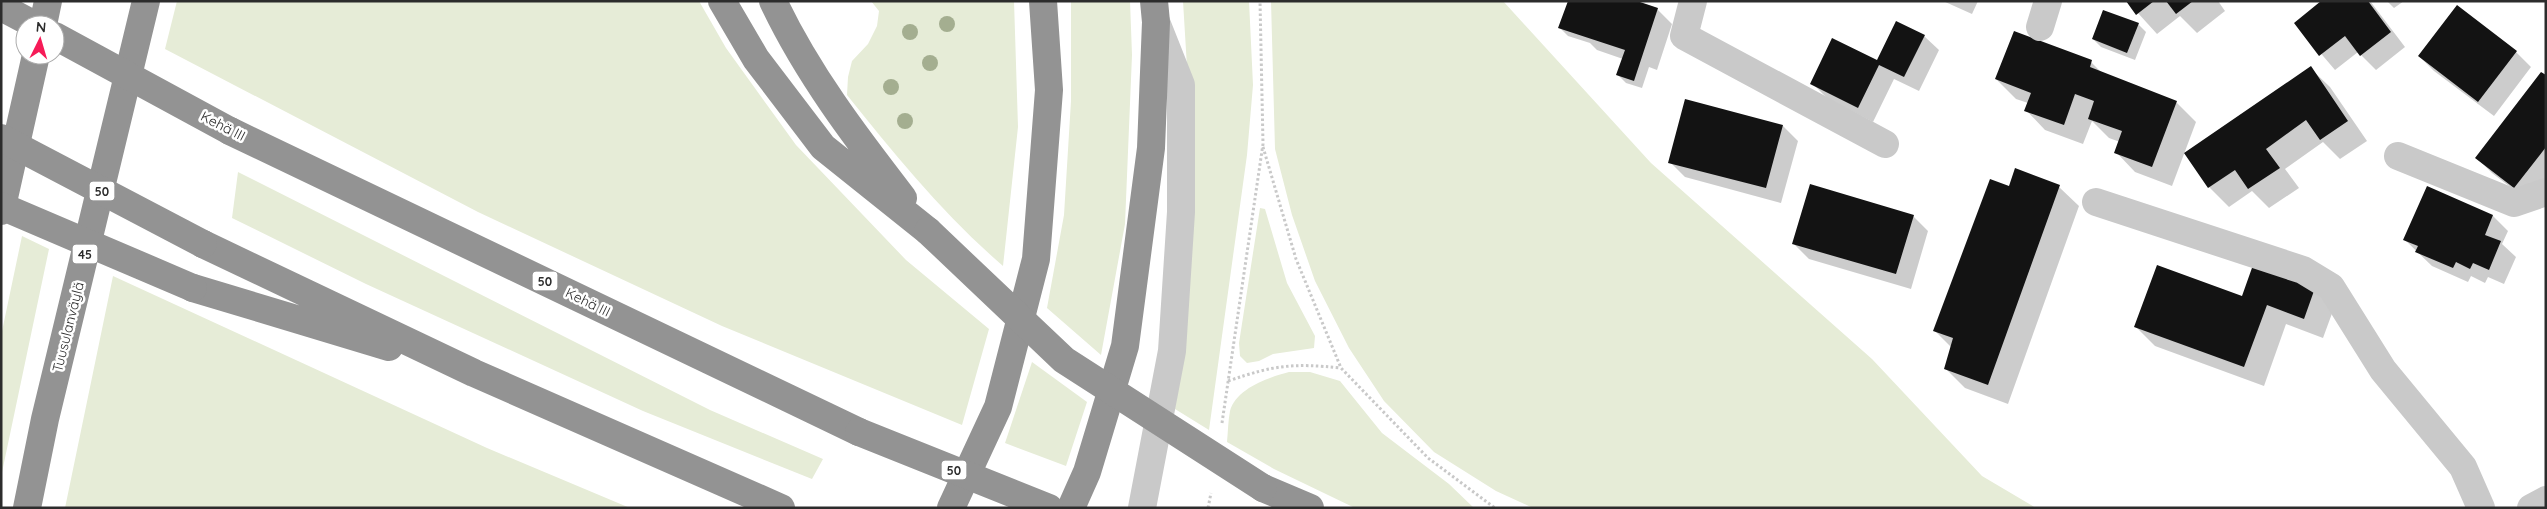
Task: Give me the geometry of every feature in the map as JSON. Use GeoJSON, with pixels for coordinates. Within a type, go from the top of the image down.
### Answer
{"type":"FeatureCollection","features":[{"type":"Feature","properties":{"kind":"highway"},"geometry":{"type":"LineString","coordinates":[[45,15],[48,1]]}},
{"type":"Feature","properties":{"kind":"highway","name":"Tuusulanväylä"},"geometry":{"type":"LineString","coordinates":[[27,508],[45,419],[146,1]]}},
{"type":"Feature","properties":{"kind":"highway"},"geometry":{"type":"LineString","coordinates":[[722,1],[756,60],[823,147],[928,231],[1064,360],[1263,488],[1310,508]]}},
{"type":"Feature","properties":{"kind":"highway"},"geometry":{"type":"LineString","coordinates":[[773,1],[784,25],[838,112],[928,231]]}},
{"type":"Feature","properties":{"kind":"highway"},"geometry":{"type":"LineString","coordinates":[[951,508],[998,407],[1036,259],[1049,90],[1043,1]]}},
{"type":"Feature","properties":{"kind":"highway"},"geometry":{"type":"LineString","coordinates":[[1,6],[17,15]]}},
{"type":"Feature","properties":{"kind":"highway"},"geometry":{"type":"LineString","coordinates":[[1072,508],[1088,472],[1125,346],[1151,148],[1155,12]]}},
{"type":"Feature","properties":{"kind":"highway","name":"Kehä III"},"geometry":{"type":"LineString","coordinates":[[65,41],[230,131],[859,432],[1049,508]]}},
{"type":"Feature","properties":{"kind":"highway"},"geometry":{"type":"LineString","coordinates":[[1,212],[34,65]]}},
{"type":"Feature","properties":{"kind":"highway","name":"50"},"geometry":{"type":"LineString","coordinates":[[1,138],[203,244],[474,373],[782,508]]}},
{"type":"Feature","properties":{"kind":"highway"},"geometry":{"type":"LineString","coordinates":[[1,206],[193,288],[474,373]]}},
{"type":"Feature","properties":{"kind":"street"},"geometry":{"type":"LineString","coordinates":[[1693,1],[1684,36],[1885,144]]}},
{"type":"Feature","properties":{"kind":"street"},"geometry":{"type":"LineString","coordinates":[[2040,27],[2048,1]]}},
{"type":"Feature","properties":{"kind":"street"},"geometry":{"type":"LineString","coordinates":[[1142,508],[1172,351],[1181,212],[1181,85],[1155,12]]}},
{"type":"Feature","properties":{"kind":"street"},"geometry":{"type":"LineString","coordinates":[[2398,156],[2514,203],[2546,192]]}},
{"type":"Feature","properties":{"kind":"street"},"geometry":{"type":"LineString","coordinates":[[2096,202],[2303,270],[2331,287],[2383,370],[2463,467],[2481,508]]}},
{"type":"Feature","properties":{"kind":"street"},"geometry":{"type":"LineString","coordinates":[[2531,508],[2546,500]]}},
{"type":"Feature","properties":{"kind":"path"},"geometry":{"type":"LineString","coordinates":[[1220,432],[1228,381],[1229,359],[1263,144],[1260,1]]}},
{"type":"Feature","properties":{"kind":"path"},"geometry":{"type":"LineString","coordinates":[[1263,144],[1296,259],[1341,368],[1428,458],[1495,508]]}},
{"type":"Feature","properties":{"kind":"path"},"geometry":{"type":"LineString","coordinates":[[1228,381],[1282,365],[1304,364],[1341,368]]}},
{"type":"Feature","properties":{"kind":"path"},"geometry":{"type":"LineString","coordinates":[[1208,508],[1211,489]]}},
{"type":"Feature","properties":{"kind":"green space"},"geometry":{"type":"Polygon","coordinates":[[[177,1],[699,1],[726,48],[796,145],[906,260],[989,329],[962,425],[722,326],[478,212],[165,49],[177,1]]]}},
{"type":"Feature","properties":{"kind":"green space"},"geometry":{"type":"Polygon","coordinates":[[[871,1],[1014,1],[1018,127],[1003,266],[940,205],[847,95],[848,77],[852,61],[868,44],[877,26],[879,11],[871,1]]]}},
{"type":"Feature","properties":{"kind":"green space"},"geometry":{"type":"Polygon","coordinates":[[[1071,1],[1130,1],[1132,55],[1125,224],[1101,355],[1047,308],[1064,215],[1071,101],[1071,1]]]}},
{"type":"Feature","properties":{"kind":"green space"},"geometry":{"type":"Polygon","coordinates":[[[1183,1],[1249,1],[1253,85],[1247,155],[1209,430],[1175,409],[1189,100],[1183,1]]]}},
{"type":"Feature","properties":{"kind":"green space"},"geometry":{"type":"Polygon","coordinates":[[[1271,1],[1503,1],[1651,163],[1872,359],[1982,476],[2036,508],[1533,508],[1496,491],[1434,452],[1384,401],[1349,348],[1315,281],[1292,215],[1275,149],[1271,1]]]}},
{"type":"Feature","properties":{"kind":"green space"},"geometry":{"type":"Polygon","coordinates":[[[238,172],[710,410],[823,459],[812,479],[643,411],[366,284],[232,218],[238,172]]]}},
{"type":"Feature","properties":{"kind":"green space"},"geometry":{"type":"Polygon","coordinates":[[[1260,208],[1265,209],[1287,283],[1315,336],[1314,348],[1273,354],[1259,361],[1247,363],[1240,356],[1239,343],[1260,208]]]}},
{"type":"Feature","properties":{"kind":"green space"},"geometry":{"type":"Polygon","coordinates":[[[22,236],[49,249],[1,477],[1,336],[22,236]]]}},
{"type":"Feature","properties":{"kind":"green space"},"geometry":{"type":"Polygon","coordinates":[[[113,276],[487,448],[630,508],[65,508],[113,276]]]}},
{"type":"Feature","properties":{"kind":"green space"},"geometry":{"type":"Polygon","coordinates":[[[1032,362],[1087,402],[1066,466],[1005,443],[1032,362]]]}},
{"type":"Feature","properties":{"kind":"green space"},"geometry":{"type":"Polygon","coordinates":[[[1289,372],[1310,372],[1340,381],[1382,433],[1449,484],[1474,508],[1355,508],[1274,469],[1227,442],[1230,411],[1233,403],[1239,396],[1264,380],[1289,372]]]}},
{"type":"Feature","properties":{"kind":"building"},"geometry":{"type":"Polygon","coordinates":[[[1568,1],[1637,1],[1658,8],[1634,81],[1616,75],[1625,50],[1558,28],[1568,1]]]}},
{"type":"Feature","properties":{"kind":"building"},"geometry":{"type":"Polygon","coordinates":[[[2126,1],[2154,1],[2136,15],[2126,1]]]}},
{"type":"Feature","properties":{"kind":"building"},"geometry":{"type":"Polygon","coordinates":[[[2166,1],[2193,1],[2176,14],[2166,1]]]}},
{"type":"Feature","properties":{"kind":"building"},"geometry":{"type":"Polygon","coordinates":[[[2321,1],[2368,1],[2391,32],[2360,56],[2345,36],[2319,56],[2294,23],[2321,1]]]}},
{"type":"Feature","properties":{"kind":"building"},"geometry":{"type":"Polygon","coordinates":[[[2457,5],[2517,51],[2478,102],[2418,56],[2457,5]]]}},
{"type":"Feature","properties":{"kind":"building"},"geometry":{"type":"Polygon","coordinates":[[[2103,10],[2139,23],[2127,53],[2092,39],[2103,10]]]}},
{"type":"Feature","properties":{"kind":"building"},"geometry":{"type":"Polygon","coordinates":[[[1896,21],[1925,35],[1904,77],[1879,65],[1858,108],[1810,84],[1832,38],[1877,60],[1896,21]]]}},
{"type":"Feature","properties":{"kind":"building"},"geometry":{"type":"Polygon","coordinates":[[[2014,31],[2092,60],[2090,67],[2177,101],[2152,167],[2114,153],[2122,131],[2088,119],[2094,101],[2075,94],[2064,125],[2024,111],[2031,93],[1995,79],[2014,31]]]}},
{"type":"Feature","properties":{"kind":"building"},"geometry":{"type":"Polygon","coordinates":[[[2311,66],[2348,121],[2320,140],[2306,120],[2266,149],[2280,168],[2248,189],[2235,170],[2208,188],[2184,153],[2311,66]]]}},
{"type":"Feature","properties":{"kind":"building"},"geometry":{"type":"Polygon","coordinates":[[[2541,72],[2546,75],[2546,147],[2514,188],[2475,158],[2541,72]]]}},
{"type":"Feature","properties":{"kind":"building"},"geometry":{"type":"Polygon","coordinates":[[[1685,99],[1783,125],[1766,188],[1668,163],[1685,99]]]}},
{"type":"Feature","properties":{"kind":"building"},"geometry":{"type":"Polygon","coordinates":[[[2015,168],[2060,185],[1988,385],[1944,369],[1953,338],[1933,331],[1990,179],[2009,186],[2015,168]]]}},
{"type":"Feature","properties":{"kind":"building"},"geometry":{"type":"Polygon","coordinates":[[[1810,184],[1914,215],[1896,274],[1792,244],[1810,184]]]}},
{"type":"Feature","properties":{"kind":"building"},"geometry":{"type":"Polygon","coordinates":[[[2427,186],[2493,215],[2485,235],[2501,241],[2489,270],[2473,263],[2470,269],[2456,262],[2453,268],[2415,252],[2418,246],[2403,240],[2427,186]]]}},
{"type":"Feature","properties":{"kind":"building"},"geometry":{"type":"Polygon","coordinates":[[[2157,265],[2242,296],[2253,265],[2315,288],[2304,319],[2267,305],[2244,367],[2134,327],[2157,265]]]}}]}
